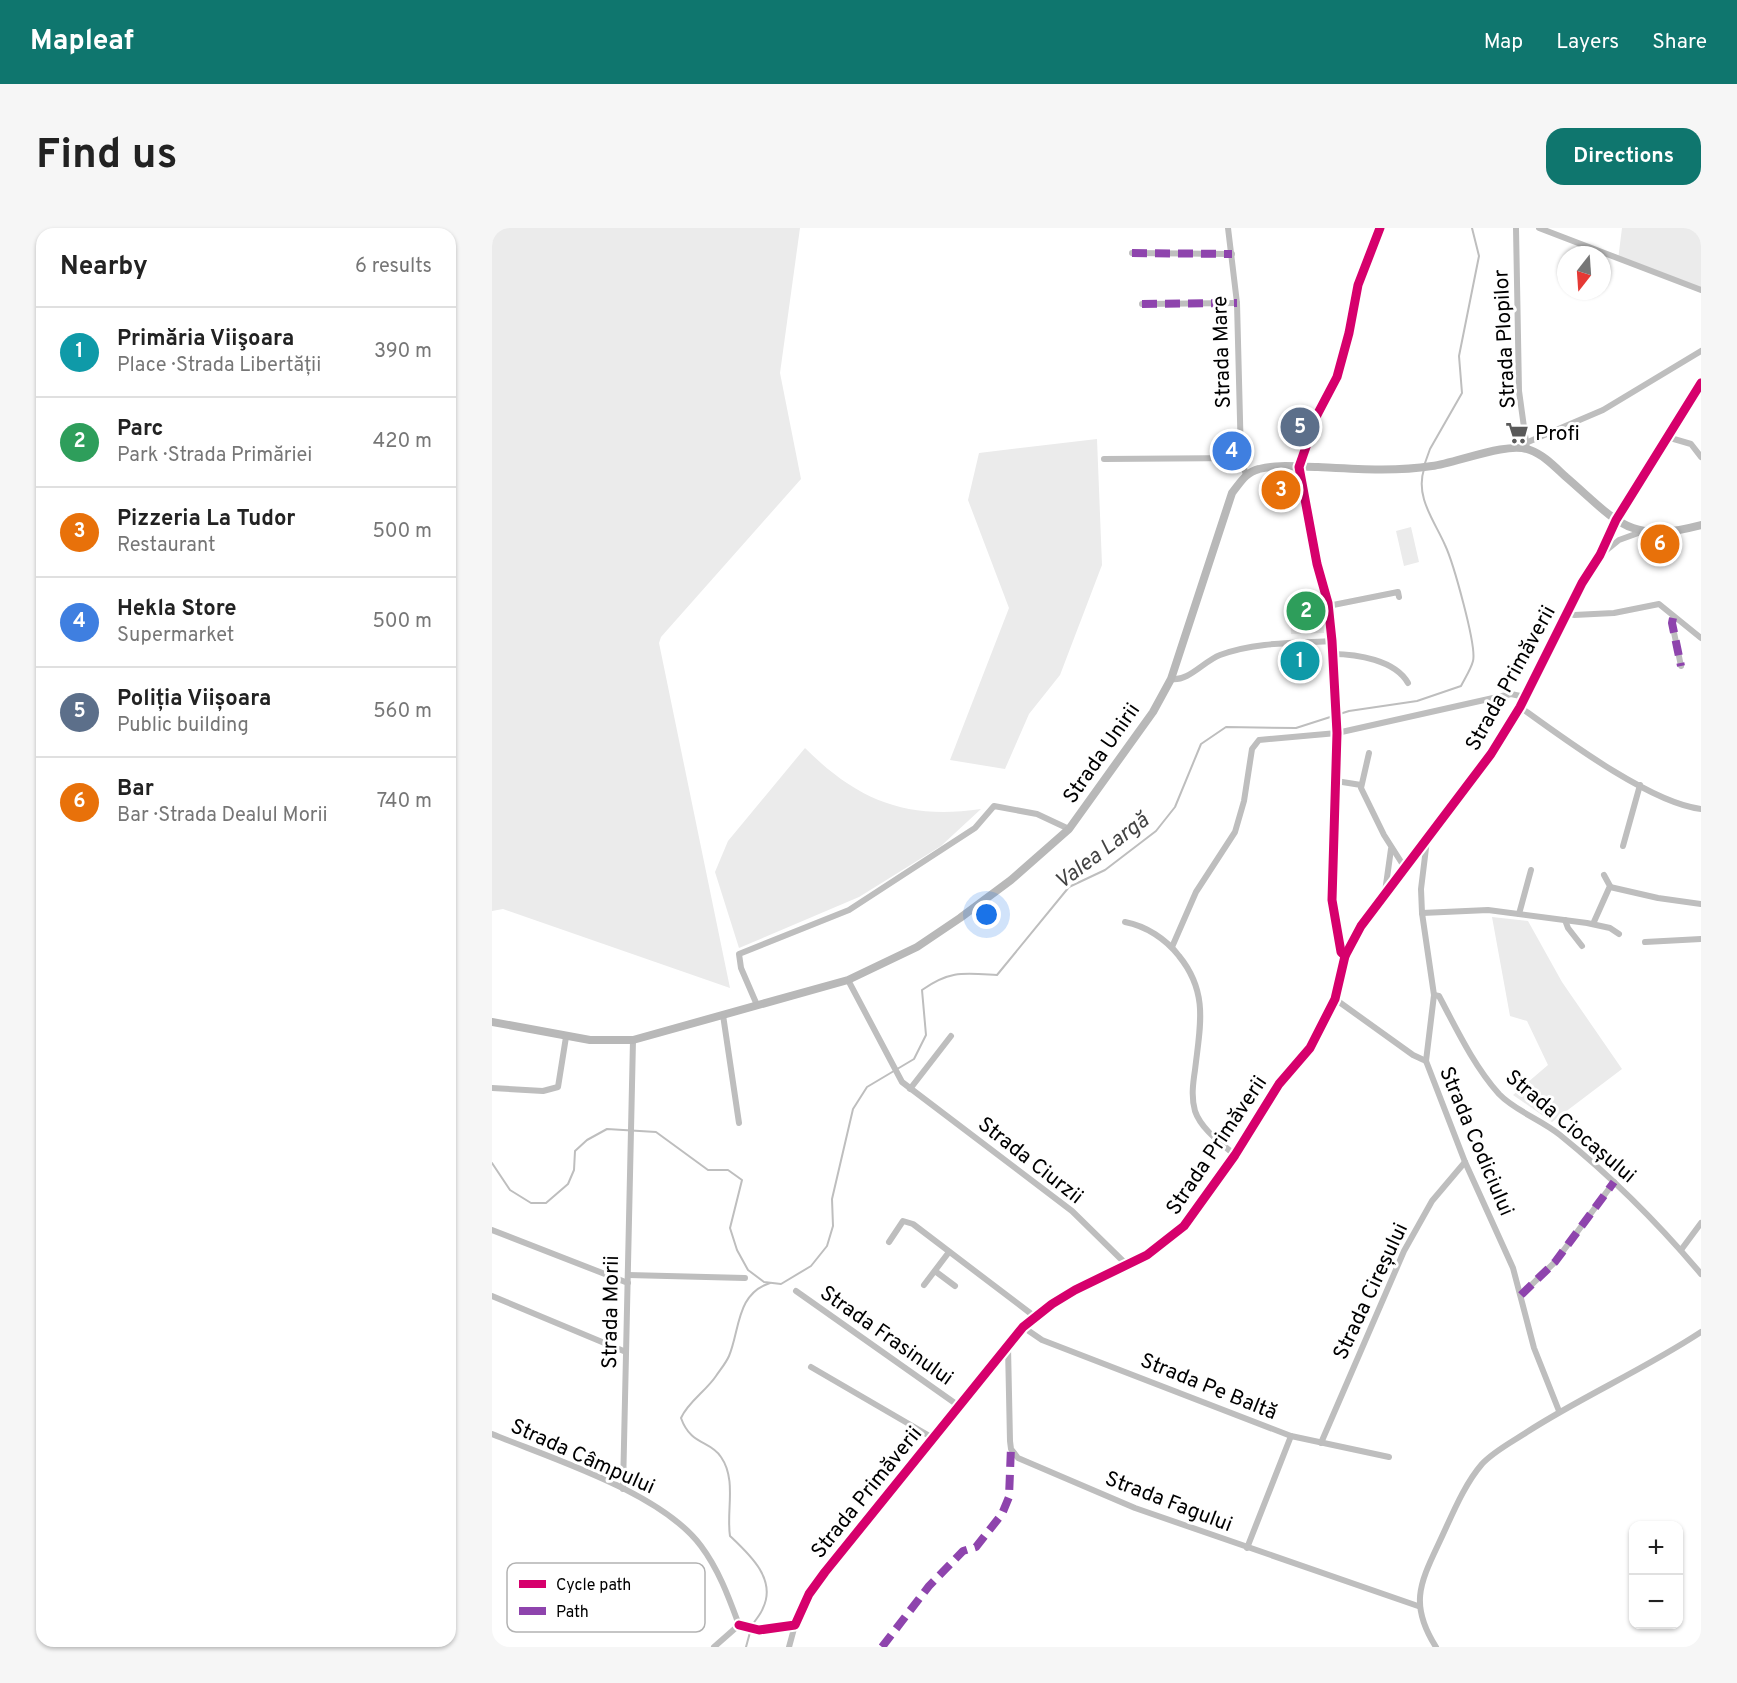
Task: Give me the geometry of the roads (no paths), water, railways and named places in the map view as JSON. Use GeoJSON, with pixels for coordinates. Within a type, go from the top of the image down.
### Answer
{"type":"FeatureCollection","features":[{"type":"Feature","properties":{"kind":"main road"},"geometry":{"type":"LineString","coordinates":[[1246,475],[1257,469],[1432,466],[1528,445],[1616,520],[1641,532],[1673,532],[1701,525]]}},
{"type":"Feature","properties":{"kind":"main road","name":"Strada Unirii"},"geometry":{"type":"LineString","coordinates":[[492,1022],[566,1037],[633,1040],[848,980],[884,964],[934,936],[1011,880],[1069,829],[1153,712],[1171,679],[1232,493],[1246,475]]}},
{"type":"Feature","properties":{"kind":"street","name":"Strada Mare"},"geometry":{"type":"LineString","coordinates":[[1228,228],[1237,303],[1241,458],[1246,475]]}},
{"type":"Feature","properties":{"kind":"street"},"geometry":{"type":"LineString","coordinates":[[1345,956],[1341,952],[1332,900],[1337,733],[1332,641],[1328,606],[1317,564],[1299,467],[1317,415],[1337,377],[1349,333],[1358,285],[1380,228]]}},
{"type":"Feature","properties":{"kind":"street","name":"Strada Plopilor"},"geometry":{"type":"LineString","coordinates":[[1516,228],[1519,391],[1528,445]]}},
{"type":"Feature","properties":{"kind":"street"},"geometry":{"type":"LineString","coordinates":[[1539,228],[1701,290]]}},
{"type":"Feature","properties":{"kind":"street"},"geometry":{"type":"LineString","coordinates":[[1132,253],[1232,254]]}},
{"type":"Feature","properties":{"kind":"street"},"geometry":{"type":"LineString","coordinates":[[1142,304],[1237,303]]}},
{"type":"Feature","properties":{"kind":"street"},"geometry":{"type":"LineString","coordinates":[[1528,445],[1603,410],[1701,351]]}},
{"type":"Feature","properties":{"kind":"street"},"geometry":{"type":"LineString","coordinates":[[1600,555],[1616,520],[1701,383]]}},
{"type":"Feature","properties":{"kind":"street"},"geometry":{"type":"LineString","coordinates":[[1667,437],[1691,444],[1701,457]]}},
{"type":"Feature","properties":{"kind":"street"},"geometry":{"type":"LineString","coordinates":[[1104,459],[1241,458]]}},
{"type":"Feature","properties":{"kind":"street"},"geometry":{"type":"LineString","coordinates":[[1600,555],[1619,540],[1641,532]]}},
{"type":"Feature","properties":{"kind":"street","name":"Strada Primăverii"},"geometry":{"type":"LineString","coordinates":[[789,1647],[795,1624],[814,1587],[1023,1327],[1034,1316],[1075,1290],[1147,1255],[1184,1227],[1235,1155],[1279,1084],[1310,1048],[1335,999],[1345,956],[1361,926],[1491,754],[1525,697],[1582,583],[1600,555]]}},
{"type":"Feature","properties":{"kind":"street"},"geometry":{"type":"LineString","coordinates":[[1328,606],[1398,592],[1399,597]]}},
{"type":"Feature","properties":{"kind":"street"},"geometry":{"type":"LineString","coordinates":[[1568,613],[1574,615],[1614,613],[1659,604],[1666,607],[1673,618],[1701,638]]}},
{"type":"Feature","properties":{"kind":"street"},"geometry":{"type":"LineString","coordinates":[[1673,618],[1672,623],[1682,666]]}},
{"type":"Feature","properties":{"kind":"street"},"geometry":{"type":"LineString","coordinates":[[1171,679],[1182,679],[1209,659],[1235,649],[1332,641]]}},
{"type":"Feature","properties":{"kind":"street"},"geometry":{"type":"LineString","coordinates":[[1332,654],[1356,656],[1394,668],[1408,683]]}},
{"type":"Feature","properties":{"kind":"street"},"geometry":{"type":"LineString","coordinates":[[1172,947],[1196,892],[1235,832],[1244,801],[1254,744],[1259,740],[1337,733],[1511,694],[1525,697]]}},
{"type":"Feature","properties":{"kind":"street"},"geometry":{"type":"LineString","coordinates":[[1520,706],[1573,745],[1640,785],[1673,801],[1701,809]]}},
{"type":"Feature","properties":{"kind":"street"},"geometry":{"type":"LineString","coordinates":[[1370,753],[1361,784],[1391,848],[1405,868]]}},
{"type":"Feature","properties":{"kind":"street"},"geometry":{"type":"LineString","coordinates":[[1336,781],[1361,784]]}},
{"type":"Feature","properties":{"kind":"street"},"geometry":{"type":"LineString","coordinates":[[1623,846],[1640,785]]}},
{"type":"Feature","properties":{"kind":"street"},"geometry":{"type":"LineString","coordinates":[[757,1005],[741,968],[740,954],[849,910],[975,828],[993,806],[1036,814],[1069,829]]}},
{"type":"Feature","properties":{"kind":"street","name":"Strada Codiciului"},"geometry":{"type":"LineString","coordinates":[[1427,840],[1422,881],[1422,913],[1434,995],[1426,1061],[1465,1162],[1514,1268],[1534,1348],[1559,1411]]}},
{"type":"Feature","properties":{"kind":"street"},"geometry":{"type":"LineString","coordinates":[[1384,896],[1391,848]]}},
{"type":"Feature","properties":{"kind":"street"},"geometry":{"type":"LineString","coordinates":[[1519,914],[1531,870]]}},
{"type":"Feature","properties":{"kind":"street"},"geometry":{"type":"LineString","coordinates":[[1593,924],[1611,884],[1604,875]]}},
{"type":"Feature","properties":{"kind":"street"},"geometry":{"type":"LineString","coordinates":[[1610,887],[1658,898],[1701,904]]}},
{"type":"Feature","properties":{"kind":"street"},"geometry":{"type":"LineString","coordinates":[[1422,913],[1488,910],[1593,924],[1610,928],[1619,934]]}},
{"type":"Feature","properties":{"kind":"street"},"geometry":{"type":"LineString","coordinates":[[1565,920],[1568,928],[1582,946]]}},
{"type":"Feature","properties":{"kind":"street"},"geometry":{"type":"LineString","coordinates":[[1125,922],[1147,929],[1172,947],[1187,966],[1196,985],[1202,1015],[1192,1089],[1196,1114],[1219,1142],[1235,1155]]}},
{"type":"Feature","properties":{"kind":"street"},"geometry":{"type":"LineString","coordinates":[[1645,942],[1701,939]]}},
{"type":"Feature","properties":{"kind":"street","name":"Strada Ciurzii"},"geometry":{"type":"LineString","coordinates":[[848,980],[899,1079],[1072,1211],[1126,1264]]}},
{"type":"Feature","properties":{"kind":"street","name":"Strada Ciocașului"},"geometry":{"type":"LineString","coordinates":[[1434,995],[1439,996],[1476,1062],[1501,1096],[1559,1134],[1614,1182],[1657,1222],[1701,1274]]}},
{"type":"Feature","properties":{"kind":"street"},"geometry":{"type":"LineString","coordinates":[[1335,999],[1413,1055],[1426,1061]]}},
{"type":"Feature","properties":{"kind":"street"},"geometry":{"type":"LineString","coordinates":[[723,1015],[739,1123]]}},
{"type":"Feature","properties":{"kind":"street"},"geometry":{"type":"LineString","coordinates":[[910,1089],[951,1036]]}},
{"type":"Feature","properties":{"kind":"street"},"geometry":{"type":"LineString","coordinates":[[492,1088],[543,1091],[558,1087],[566,1037]]}},
{"type":"Feature","properties":{"kind":"street","name":"Strada Morii"},"geometry":{"type":"LineString","coordinates":[[623,1489],[633,1040]]}},
{"type":"Feature","properties":{"kind":"street","name":"Strada Cireșului"},"geometry":{"type":"LineString","coordinates":[[1321,1443],[1404,1251],[1432,1202],[1465,1162]]}},
{"type":"Feature","properties":{"kind":"street"},"geometry":{"type":"LineString","coordinates":[[1521,1295],[1555,1263],[1614,1182]]}},
{"type":"Feature","properties":{"kind":"street"},"geometry":{"type":"LineString","coordinates":[[889,1242],[900,1223],[905,1220],[1034,1316]]}},
{"type":"Feature","properties":{"kind":"street"},"geometry":{"type":"LineString","coordinates":[[1681,1250],[1701,1223]]}},
{"type":"Feature","properties":{"kind":"street"},"geometry":{"type":"LineString","coordinates":[[492,1230],[628,1283]]}},
{"type":"Feature","properties":{"kind":"street"},"geometry":{"type":"LineString","coordinates":[[924,1285],[949,1252]]}},
{"type":"Feature","properties":{"kind":"street"},"geometry":{"type":"LineString","coordinates":[[935,1271],[955,1286]]}},
{"type":"Feature","properties":{"kind":"street"},"geometry":{"type":"LineString","coordinates":[[628,1275],[745,1278]]}},
{"type":"Feature","properties":{"kind":"street","name":"Strada Frasinului"},"geometry":{"type":"LineString","coordinates":[[796,1291],[959,1406]]}},
{"type":"Feature","properties":{"kind":"street"},"geometry":{"type":"LineString","coordinates":[[492,1296],[626,1352]]}},
{"type":"Feature","properties":{"kind":"street","name":"Strada Pe Baltă"},"geometry":{"type":"LineString","coordinates":[[1023,1327],[1042,1340],[1291,1436],[1389,1457]]}},
{"type":"Feature","properties":{"kind":"street"},"geometry":{"type":"LineString","coordinates":[[1436,1647],[1418,1606],[1423,1578],[1470,1482],[1481,1466],[1491,1455],[1559,1411],[1672,1351],[1701,1332]]}},
{"type":"Feature","properties":{"kind":"street","name":"Strada Fagului"},"geometry":{"type":"LineString","coordinates":[[1008,1347],[1010,1441],[1011,1449],[1018,1458],[1135,1508],[1418,1606]]}},
{"type":"Feature","properties":{"kind":"street"},"geometry":{"type":"LineString","coordinates":[[811,1367],[933,1438]]}},
{"type":"Feature","properties":{"kind":"street","name":"Strada Câmpului"},"geometry":{"type":"LineString","coordinates":[[492,1434],[623,1489],[680,1523],[701,1546],[718,1574],[739,1625]]}},
{"type":"Feature","properties":{"kind":"street"},"geometry":{"type":"LineString","coordinates":[[1247,1548],[1291,1436]]}},
{"type":"Feature","properties":{"kind":"street"},"geometry":{"type":"LineString","coordinates":[[714,1647],[739,1625],[756,1629],[795,1624]]}},
{"type":"Feature","properties":{"kind":"waterway","name":"Valea Largă"},"geometry":{"type":"LineString","coordinates":[[1425,463],[1430,449],[1462,393],[1459,356],[1479,256],[1472,228]]}},
{"type":"Feature","properties":{"kind":"waterway","name":"Valea Largă"},"geometry":{"type":"LineString","coordinates":[[492,1163],[510,1190],[531,1203],[546,1203],[568,1184],[574,1170],[575,1151],[587,1140],[607,1129],[656,1132],[708,1170],[728,1170],[742,1180],[730,1228],[737,1250],[748,1270],[764,1282],[781,1284],[811,1266],[827,1246],[833,1226],[832,1199],[853,1109],[867,1087],[914,1059],[926,1035],[922,990],[941,979],[958,974],[997,975],[1069,887],[1105,870],[1156,831],[1175,807],[1201,744],[1226,727],[1296,728],[1349,711],[1417,701],[1461,686],[1473,661],[1471,639],[1464,604],[1449,554],[1424,499],[1422,489],[1424,469]]}},
{"type":"Feature","properties":{"kind":"waterway"},"geometry":{"type":"LineString","coordinates":[[746,1647],[753,1624],[762,1610],[766,1597],[764,1577],[752,1559],[730,1536],[730,1486],[726,1466],[717,1452],[690,1434],[681,1418],[728,1359],[745,1304],[759,1288],[770,1283]]}},
{"type":"Feature","properties":{"kind":"place","name":"Poliția Viișoara"},"geometry":{"type":"Point","coordinates":[1300,427]}},
{"type":"Feature","properties":{"kind":"place","name":"Profi"},"geometry":{"type":"Point","coordinates":[1517,433]}},
{"type":"Feature","properties":{"kind":"place","name":"Hekla Store"},"geometry":{"type":"Point","coordinates":[1232,451]}},
{"type":"Feature","properties":{"kind":"place","name":"Pizzeria La Tudor"},"geometry":{"type":"Point","coordinates":[1281,490]}},
{"type":"Feature","properties":{"kind":"place","name":"Bar"},"geometry":{"type":"Point","coordinates":[1660,544]}},
{"type":"Feature","properties":{"kind":"place","name":"Parc"},"geometry":{"type":"Point","coordinates":[1306,611]}},
{"type":"Feature","properties":{"kind":"place","name":"Primăria Viişoara"},"geometry":{"type":"Point","coordinates":[1300,661]}}]}
